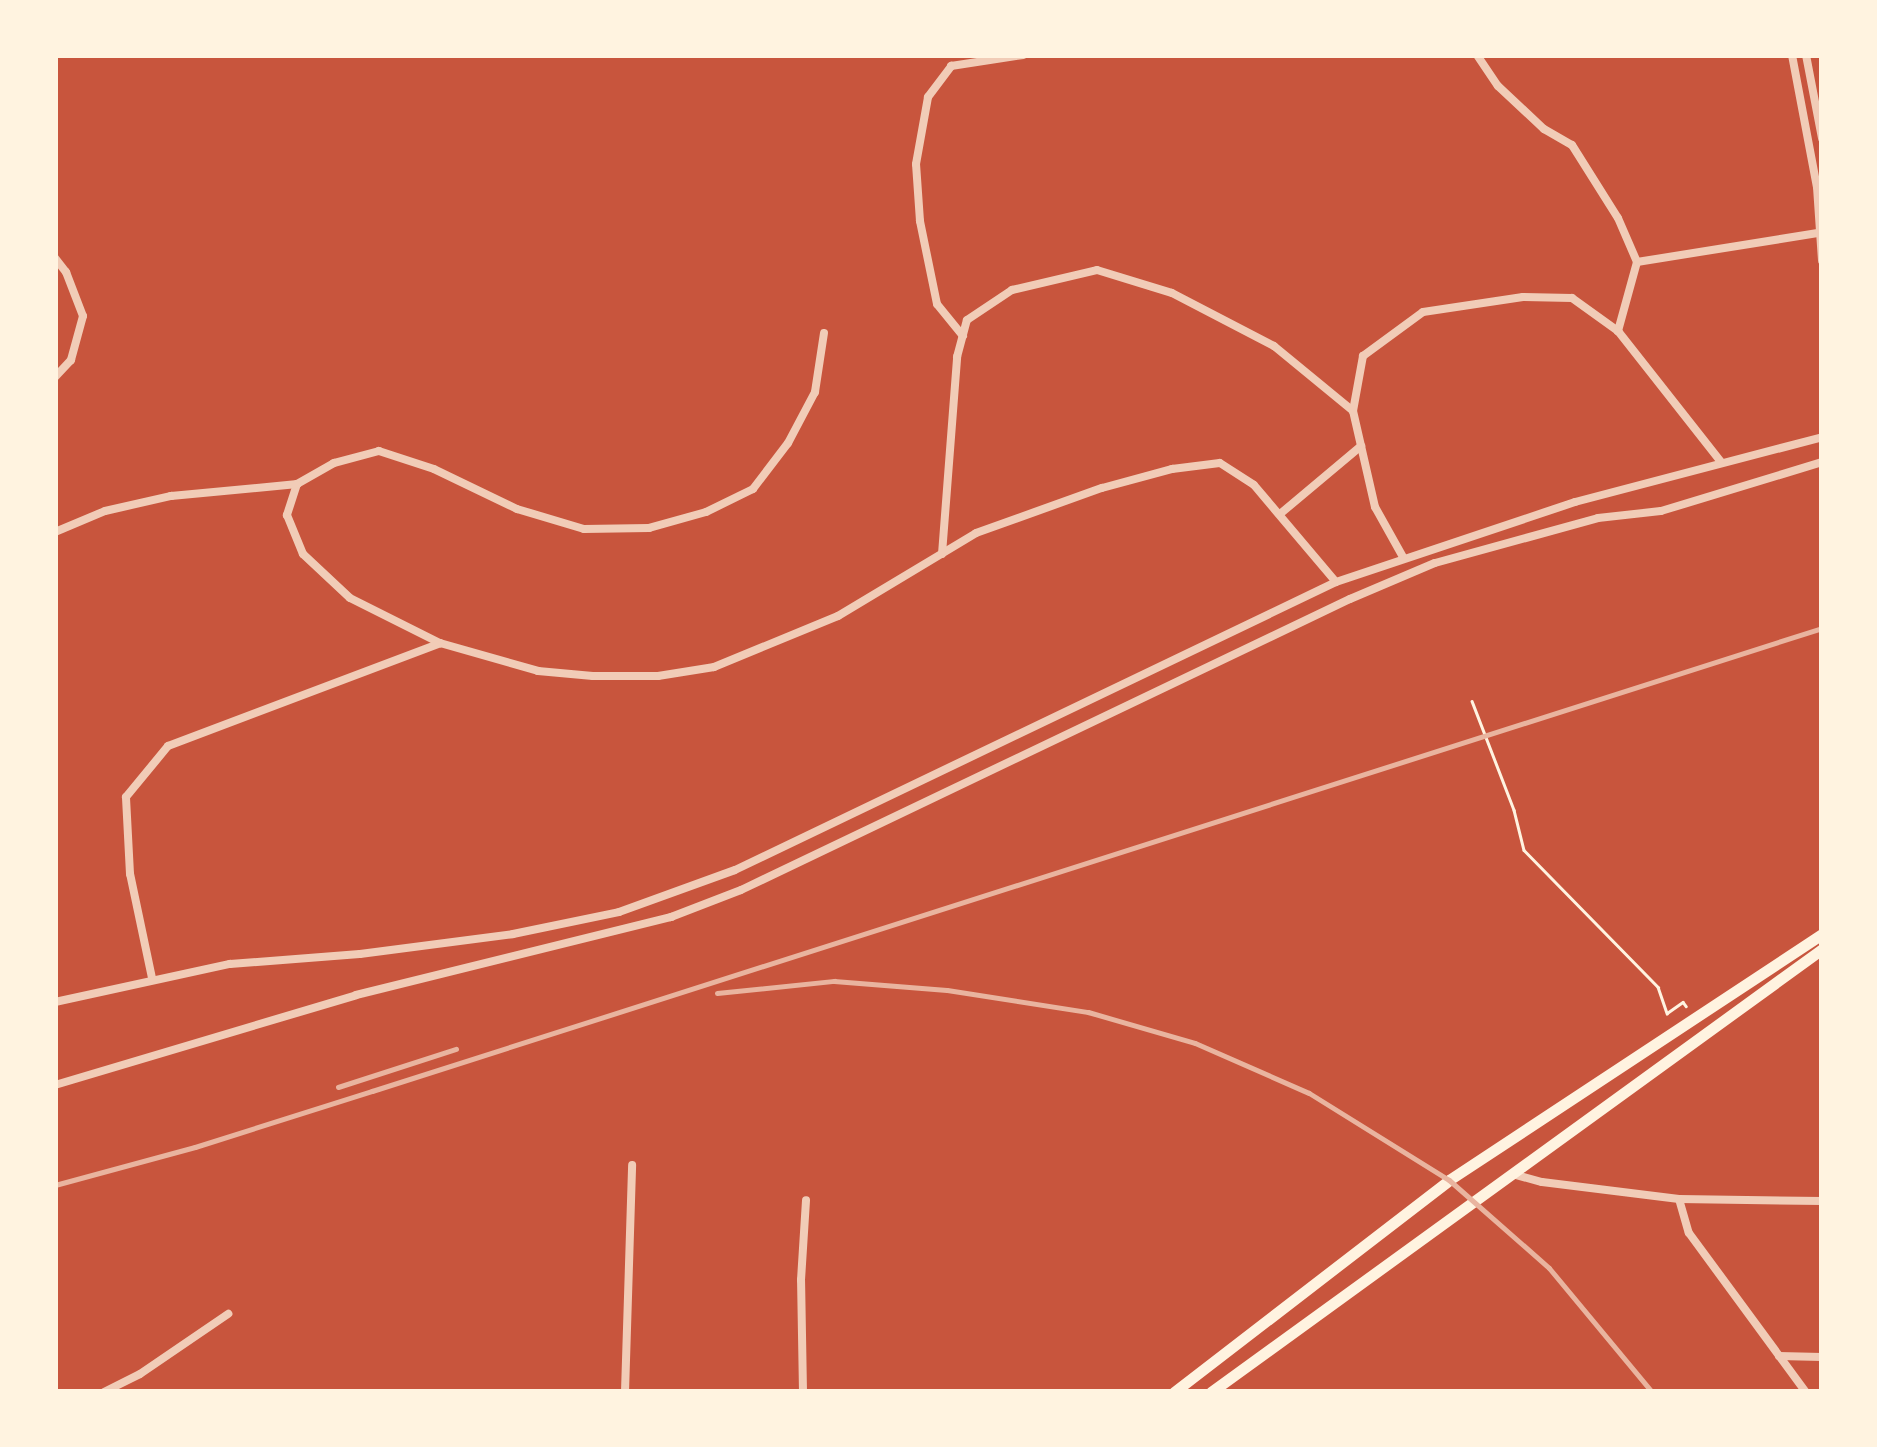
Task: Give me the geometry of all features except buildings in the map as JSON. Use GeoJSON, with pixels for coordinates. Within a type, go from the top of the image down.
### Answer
{"type":"FeatureCollection","features":[{"type":"Feature","properties":{"kind":"main road"},"geometry":{"type":"LineString","coordinates":[[1174,1392],[1450,1180],[1822,934]]}},
{"type":"Feature","properties":{"kind":"main road"},"geometry":{"type":"LineString","coordinates":[[1211,1392],[1822,949]]}},
{"type":"Feature","properties":{"kind":"main road"},"geometry":{"type":"LineString","coordinates":[[1715,1002],[1728,1016]]}},
{"type":"Feature","properties":{"kind":"street"},"geometry":{"type":"LineString","coordinates":[[963,336],[937,304],[920,221],[916,164],[928,97],[950,66],[1023,55]]}},
{"type":"Feature","properties":{"kind":"street"},"geometry":{"type":"LineString","coordinates":[[1477,55],[1498,86],[1544,129],[1572,145],[1618,218],[1637,262],[1618,330]]}},
{"type":"Feature","properties":{"kind":"street"},"geometry":{"type":"LineString","coordinates":[[1792,55],[1817,187],[1822,262]]}},
{"type":"Feature","properties":{"kind":"street"},"geometry":{"type":"LineString","coordinates":[[1806,55],[1822,138]]}},
{"type":"Feature","properties":{"kind":"street"},"geometry":{"type":"LineString","coordinates":[[1637,262],[1818,233]]}},
{"type":"Feature","properties":{"kind":"street"},"geometry":{"type":"LineString","coordinates":[[55,258],[83,316],[71,360],[55,376]]}},
{"type":"Feature","properties":{"kind":"street"},"geometry":{"type":"LineString","coordinates":[[942,554],[950,423],[967,320],[1012,290],[1097,270],[1172,293],[1274,346],[1353,411]]}},
{"type":"Feature","properties":{"kind":"street"},"geometry":{"type":"LineString","coordinates":[[1403,557],[1375,507],[1353,411],[1363,356],[1423,312],[1522,297],[1572,298],[1618,330],[1721,462]]}},
{"type":"Feature","properties":{"kind":"street"},"geometry":{"type":"LineString","coordinates":[[55,532],[105,511],[171,496],[297,484],[334,462],[379,451],[434,469],[517,510],[584,530],[648,528],[706,512],[753,490],[788,442],[815,392],[824,333]]}},
{"type":"Feature","properties":{"kind":"street"},"geometry":{"type":"LineString","coordinates":[[55,1002],[230,964],[360,954],[514,934],[619,912],[735,870],[1336,582],[1575,502],[1822,438]]}},
{"type":"Feature","properties":{"kind":"street"},"geometry":{"type":"LineString","coordinates":[[1280,514],[1361,446]]}},
{"type":"Feature","properties":{"kind":"street"},"geometry":{"type":"LineString","coordinates":[[297,484],[287,515],[304,554],[350,598],[440,643],[538,671],[658,676],[714,667],[838,616],[976,533],[1102,488],[1172,469],[1220,462],[1254,485],[1336,582]]}},
{"type":"Feature","properties":{"kind":"street"},"geometry":{"type":"LineString","coordinates":[[55,1085],[356,996],[671,917],[741,890],[1350,599],[1435,563],[1598,518],[1661,510],[1822,462]]}},
{"type":"Feature","properties":{"kind":"street"},"geometry":{"type":"LineString","coordinates":[[152,978],[130,874],[126,796],[168,746],[440,643]]}},
{"type":"Feature","properties":{"kind":"street"},"geometry":{"type":"LineString","coordinates":[[625,1392],[632,1166]]}},
{"type":"Feature","properties":{"kind":"street"},"geometry":{"type":"LineString","coordinates":[[1512,1174],[1542,1182],[1680,1199],[1822,1201]]}},
{"type":"Feature","properties":{"kind":"street"},"geometry":{"type":"LineString","coordinates":[[1680,1199],[1689,1233],[1806,1392]]}},
{"type":"Feature","properties":{"kind":"street"},"geometry":{"type":"LineString","coordinates":[[803,1392],[801,1280],[806,1200]]}},
{"type":"Feature","properties":{"kind":"street"},"geometry":{"type":"LineString","coordinates":[[104,1392],[140,1374],[228,1314]]}},
{"type":"Feature","properties":{"kind":"street"},"geometry":{"type":"LineString","coordinates":[[1779,1356],[1822,1357]]}},
{"type":"Feature","properties":{"kind":"path"},"geometry":{"type":"LineString","coordinates":[[1472,700],[1492,761],[1514,810],[1524,850],[1658,986],[1667,1013]]}},
{"type":"Feature","properties":{"kind":"path"},"geometry":{"type":"LineString","coordinates":[[1492,761],[1498,757]]}},
{"type":"Feature","properties":{"kind":"railway"},"geometry":{"type":"LineString","coordinates":[[55,1185],[195,1147],[1822,628]]}},
{"type":"Feature","properties":{"kind":"railway"},"geometry":{"type":"LineString","coordinates":[[717,993],[834,981],[947,990],[1088,1012],[1195,1043],[1309,1093],[1449,1180],[1549,1268],[1652,1392]]}},
{"type":"Feature","properties":{"kind":"railway"},"geometry":{"type":"LineString","coordinates":[[338,1087],[456,1049]]}}]}
